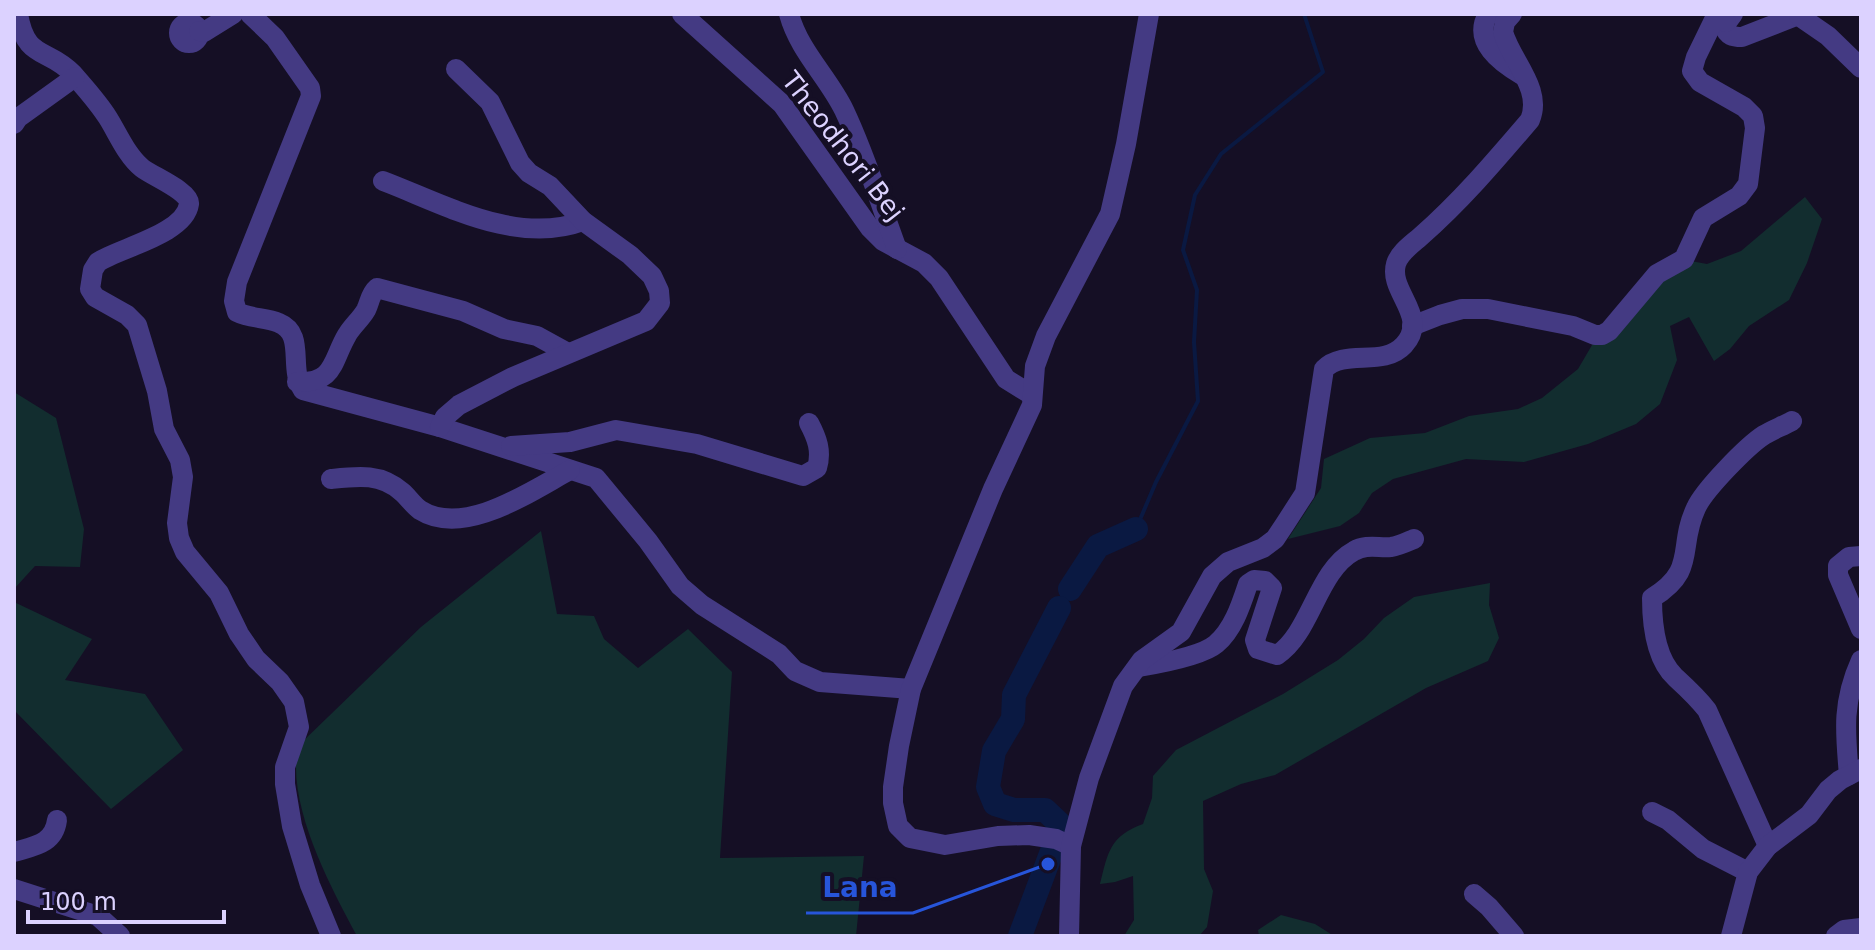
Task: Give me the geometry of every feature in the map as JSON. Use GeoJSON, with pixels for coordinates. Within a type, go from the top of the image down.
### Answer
{"type":"FeatureCollection","features":[{"type":"Feature","properties":{"kind":"street"},"geometry":{"type":"LineString","coordinates":[[18,14],[21,34],[30,45],[75,77],[105,114],[136,163],[184,193],[189,200],[182,216],[167,231],[98,262],[93,270],[90,289],[95,297],[127,315],[137,325],[157,391],[164,429],[180,460],[183,477],[177,523],[185,552],[219,593],[239,634],[256,659],[280,682],[294,702],[299,727],[285,767],[285,784],[292,826],[310,885],[331,936]]}},
{"type":"Feature","properties":{"kind":"street"},"geometry":{"type":"LineString","coordinates":[[199,31],[204,32],[233,14]]}},
{"type":"Feature","properties":{"kind":"street"},"geometry":{"type":"LineString","coordinates":[[250,14],[275,38],[310,88],[311,96],[237,282],[234,301],[237,312],[248,318],[278,322],[287,328],[296,347],[294,371],[303,390],[440,427],[596,478],[680,586],[702,605],[779,654],[795,671],[820,682],[911,689]]}},
{"type":"Feature","properties":{"kind":"street","name":"Theodhori Bej"},"geometry":{"type":"LineString","coordinates":[[682,14],[782,104],[870,228],[883,241],[924,263],[939,278],[1006,379],[1032,395]]}},
{"type":"Feature","properties":{"kind":"street"},"geometry":{"type":"LineString","coordinates":[[789,14],[793,29],[844,109],[897,249]]}},
{"type":"Feature","properties":{"kind":"street"},"geometry":{"type":"LineString","coordinates":[[1071,846],[1056,839],[1029,835],[998,836],[945,845],[910,838],[898,826],[893,803],[899,746],[911,689],[993,489],[1032,405],[1035,366],[1046,336],[1110,214],[1149,14]]}},
{"type":"Feature","properties":{"kind":"street"},"geometry":{"type":"LineString","coordinates":[[1488,14],[1483,27],[1487,44],[1500,61],[1524,76]]}},
{"type":"Feature","properties":{"kind":"street"},"geometry":{"type":"LineString","coordinates":[[1069,936],[1071,846],[1089,778],[1123,686],[1135,668],[1181,632],[1212,576],[1228,562],[1263,548],[1275,539],[1305,493],[1324,369],[1330,363],[1343,360],[1380,357],[1395,352],[1405,344],[1412,317],[1401,291],[1396,264],[1408,247],[1455,206],[1530,120],[1533,95],[1503,32],[1505,22],[1512,14]]}},
{"type":"Feature","properties":{"kind":"street"},"geometry":{"type":"LineString","coordinates":[[1412,326],[1462,309],[1488,309],[1602,335],[1609,331],[1657,274],[1684,259],[1701,221],[1739,196],[1748,184],[1755,128],[1753,116],[1744,107],[1700,82],[1692,71],[1712,23],[1718,18],[1730,18],[1726,32],[1731,37],[1742,37],[1800,15],[1828,36],[1861,68]]}},
{"type":"Feature","properties":{"kind":"street"},"geometry":{"type":"LineString","coordinates":[[440,427],[445,417],[459,405],[568,353],[646,321],[660,303],[659,291],[652,276],[630,255],[583,221],[550,186],[529,173],[520,163],[490,102],[456,69]]}},
{"type":"Feature","properties":{"kind":"street"},"geometry":{"type":"LineString","coordinates":[[14,124],[75,77]]}},
{"type":"Feature","properties":{"kind":"street"},"geometry":{"type":"LineString","coordinates":[[383,181],[473,216],[510,225],[555,227],[583,221]]}},
{"type":"Feature","properties":{"kind":"street"},"geometry":{"type":"LineString","coordinates":[[297,382],[310,383],[328,373],[347,334],[363,315],[372,292],[377,288],[463,311],[504,329],[537,336],[568,353]]}},
{"type":"Feature","properties":{"kind":"street"},"geometry":{"type":"LineString","coordinates":[[1768,846],[1707,710],[1662,661],[1652,621],[1652,598],[1671,586],[1678,576],[1695,509],[1704,493],[1763,436],[1792,421]]}},
{"type":"Feature","properties":{"kind":"street"},"geometry":{"type":"LineString","coordinates":[[499,447],[570,442],[616,430],[706,446],[803,476],[811,474],[820,459],[816,437],[809,423]]}},
{"type":"Feature","properties":{"kind":"street"},"geometry":{"type":"LineString","coordinates":[[331,479],[362,476],[385,479],[419,509],[438,518],[460,520],[519,498],[570,470]]}},
{"type":"Feature","properties":{"kind":"street"},"geometry":{"type":"LineString","coordinates":[[1135,668],[1168,661],[1217,644],[1227,632],[1248,584],[1254,580],[1265,581],[1272,588],[1255,640],[1258,649],[1277,655],[1292,642],[1323,587],[1349,554],[1362,547],[1391,547],[1414,539]]}},
{"type":"Feature","properties":{"kind":"street"},"geometry":{"type":"LineString","coordinates":[[1861,556],[1849,557],[1838,566],[1838,575],[1861,629]]}},
{"type":"Feature","properties":{"kind":"street"},"geometry":{"type":"LineString","coordinates":[[1731,936],[1748,872],[1768,846],[1809,815],[1828,790],[1855,772],[1844,725],[1850,691],[1861,660]]}},
{"type":"Feature","properties":{"kind":"street"},"geometry":{"type":"LineString","coordinates":[[1652,812],[1668,820],[1703,849],[1748,872]]}},
{"type":"Feature","properties":{"kind":"street"},"geometry":{"type":"LineString","coordinates":[[14,852],[48,841],[57,820]]}},
{"type":"Feature","properties":{"kind":"street"},"geometry":{"type":"LineString","coordinates":[[14,889],[98,916],[120,936]]}},
{"type":"Feature","properties":{"kind":"street"},"geometry":{"type":"LineString","coordinates":[[1474,894],[1514,936]]}},
{"type":"Feature","properties":{"kind":"street"},"geometry":{"type":"LineString","coordinates":[[1836,936],[1844,930],[1861,928]]}},
{"type":"Feature","properties":{"kind":"green space"},"geometry":{"type":"Polygon","coordinates":[[[1805,197],[1822,219],[1807,263],[1789,300],[1749,326],[1730,349],[1714,361],[1689,317],[1670,326],[1677,360],[1660,404],[1636,424],[1588,444],[1524,462],[1466,459],[1393,479],[1372,493],[1359,513],[1340,526],[1288,539],[1321,488],[1324,459],[1370,438],[1425,433],[1469,416],[1518,409],[1542,398],[1578,369],[1602,328],[1680,259],[1707,264],[1741,251],[1805,197]]]}},
{"type":"Feature","properties":{"kind":"green space"},"geometry":{"type":"Polygon","coordinates":[[[14,392],[56,418],[84,529],[80,567],[35,566],[14,589],[14,392]]]}},
{"type":"Feature","properties":{"kind":"green space"},"geometry":{"type":"Polygon","coordinates":[[[541,531],[557,614],[594,616],[604,639],[638,668],[688,629],[732,672],[720,858],[864,856],[856,936],[357,936],[323,869],[304,818],[296,769],[298,746],[421,627],[541,531]]]}},
{"type":"Feature","properties":{"kind":"green space"},"geometry":{"type":"Polygon","coordinates":[[[1490,583],[1489,605],[1499,638],[1488,661],[1426,688],[1275,775],[1241,784],[1203,801],[1204,869],[1213,891],[1207,927],[1199,936],[1124,936],[1134,920],[1133,876],[1100,884],[1105,863],[1117,840],[1143,824],[1152,798],[1153,776],[1176,750],[1283,694],[1338,660],[1384,618],[1414,597],[1490,583]]]}},
{"type":"Feature","properties":{"kind":"green space"},"geometry":{"type":"Polygon","coordinates":[[[14,602],[92,639],[65,680],[145,694],[183,750],[111,809],[14,710],[14,602]]]}},
{"type":"Feature","properties":{"kind":"green space"},"geometry":{"type":"Polygon","coordinates":[[[1281,915],[1315,924],[1334,936],[1259,936],[1258,930],[1281,915]]]}},
{"type":"Feature","properties":{"kind":"waterway"},"geometry":{"type":"LineString","coordinates":[[1136,529],[1156,482],[1198,401],[1194,342],[1197,290],[1183,250],[1195,195],[1221,154],[1323,72],[1304,14]]}},
{"type":"Feature","properties":{"kind":"waterway"},"geometry":{"type":"LineString","coordinates":[[1070,589],[1098,546],[1136,529]]}},
{"type":"Feature","properties":{"kind":"waterway"},"geometry":{"type":"LineString","coordinates":[[1059,608],[1014,695],[1013,719],[994,751],[988,787],[995,804],[1014,810],[1045,810],[1061,825],[1060,828]]}},
{"type":"Feature","properties":{"kind":"waterway"},"geometry":{"type":"LineString","coordinates":[[1020,936],[1052,851]]}},
{"type":"Feature","properties":{"kind":"place","name":"Lana"},"geometry":{"type":"Point","coordinates":[1048,864]}}]}
